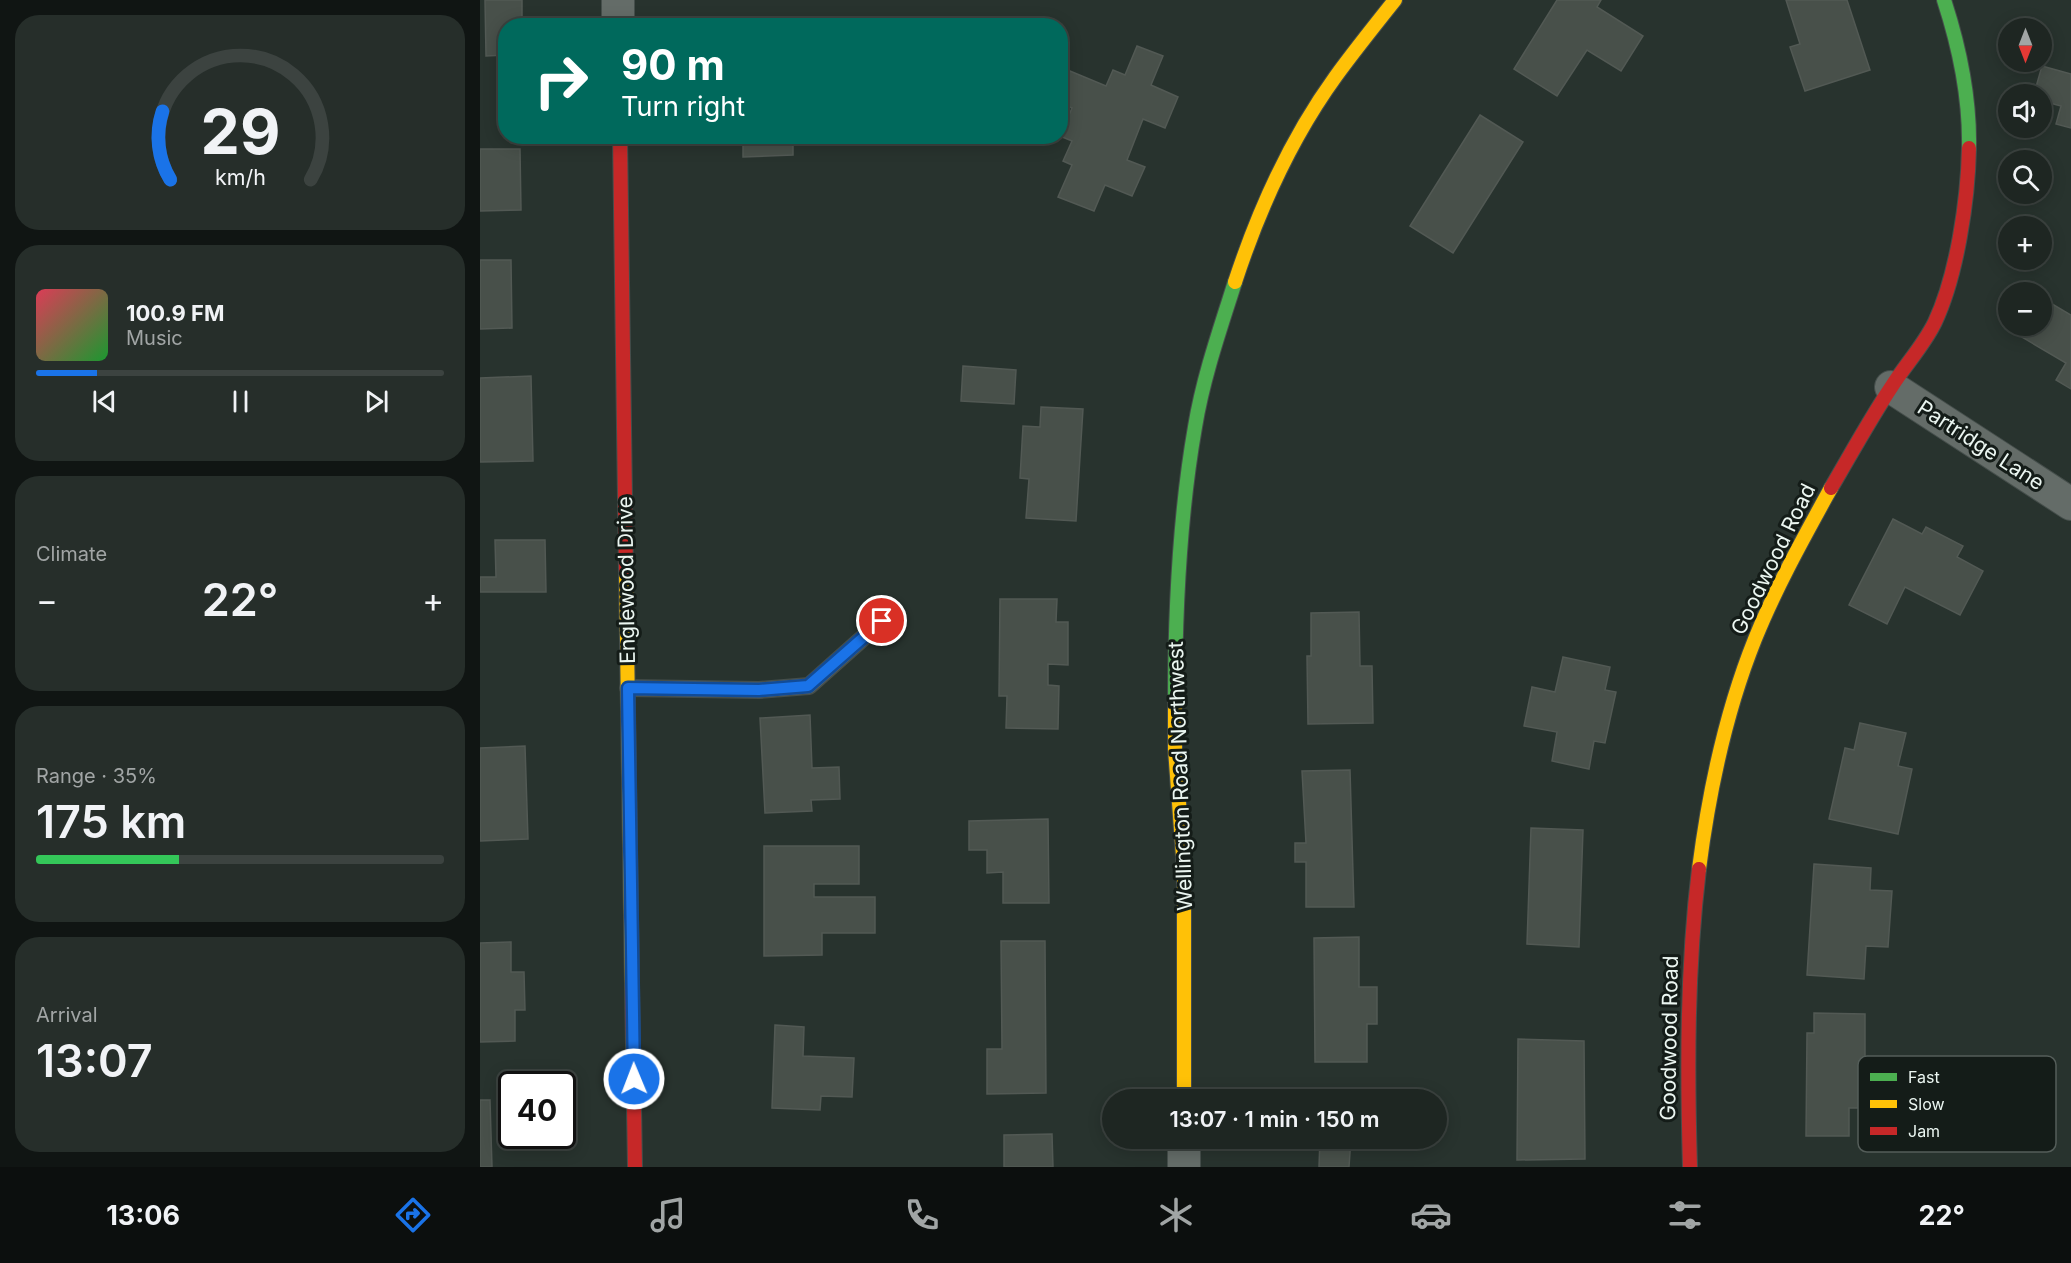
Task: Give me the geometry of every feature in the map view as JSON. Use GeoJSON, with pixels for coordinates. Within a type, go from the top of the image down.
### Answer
{"type":"FeatureCollection","features":[{"type":"Feature","properties":{"kind":"street"},"geometry":{"type":"LineString","coordinates":[[618,0],[618,18]]}},
{"type":"Feature","properties":{"kind":"street","name":"Wellington Road Northwest"},"geometry":{"type":"LineString","coordinates":[[1184,1089],[1184,870],[1175,749],[1175,654],[1182,519],[1195,425],[1219,333],[1248,243],[1274,181],[1306,122],[1335,76],[1395,0]]}},
{"type":"Feature","properties":{"kind":"street","name":"Goodwood Road"},"geometry":{"type":"LineString","coordinates":[[1690,1167],[1688,984],[1694,903],[1704,822],[1725,730],[1750,653],[1776,591],[1827,495],[1891,387],[1930,331],[1945,294],[1959,241],[1967,188],[1970,134],[1966,80],[1954,27],[1944,0]]}},
{"type":"Feature","properties":{"kind":"street","name":"Englewood Drive"},"geometry":{"type":"LineString","coordinates":[[620,144],[635,1167]]}},
{"type":"Feature","properties":{"kind":"street","name":"Partridge Lane"},"geometry":{"type":"LineString","coordinates":[[1891,387],[2071,504]]}},
{"type":"Feature","properties":{"kind":"street"},"geometry":{"type":"LineString","coordinates":[[1184,1149],[1184,1167]]}},
{"type":"Feature","properties":{"kind":"lane"},"geometry":{"type":"LineString","coordinates":[[628,688],[759,690],[808,686],[882,621]]}},
{"type":"Feature","properties":{"kind":"building"},"geometry":{"type":"Polygon","coordinates":[[[485,0],[522,0],[522,18],[498,18],[498,55],[486,56],[485,0]]]}},
{"type":"Feature","properties":{"kind":"building"},"geometry":{"type":"Polygon","coordinates":[[[1557,0],[1601,0],[1597,7],[1643,36],[1621,71],[1587,50],[1557,96],[1514,69],[1557,0]]]}},
{"type":"Feature","properties":{"kind":"building"},"geometry":{"type":"Polygon","coordinates":[[[1786,0],[1847,0],[1870,70],[1805,91],[1790,47],[1800,44],[1786,0]]]}},
{"type":"Feature","properties":{"kind":"building"},"geometry":{"type":"Polygon","coordinates":[[[1137,46],[1163,56],[1151,85],[1178,97],[1165,128],[1143,119],[1127,160],[1145,167],[1132,196],[1105,185],[1094,211],[1058,197],[1072,165],[1063,161],[1072,141],[1068,139],[1068,117],[1072,108],[1068,106],[1068,75],[1070,71],[1106,86],[1113,70],[1125,75],[1137,46]]]}},
{"type":"Feature","properties":{"kind":"building"},"geometry":{"type":"Polygon","coordinates":[[[2052,69],[2071,74],[2071,128],[2056,124],[2061,106],[2052,104],[2052,84],[2037,84],[2040,72],[2052,72],[2052,69]]]}},
{"type":"Feature","properties":{"kind":"building"},"geometry":{"type":"Polygon","coordinates":[[[1480,115],[1523,142],[1453,253],[1410,226],[1480,115]]]}},
{"type":"Feature","properties":{"kind":"building"},"geometry":{"type":"Polygon","coordinates":[[[743,144],[793,144],[793,155],[743,157],[743,144]]]}},
{"type":"Feature","properties":{"kind":"building"},"geometry":{"type":"Polygon","coordinates":[[[480,149],[520,149],[521,210],[480,211],[480,149]]]}},
{"type":"Feature","properties":{"kind":"building"},"geometry":{"type":"Polygon","coordinates":[[[480,260],[511,260],[512,328],[480,329],[480,260]]]}},
{"type":"Feature","properties":{"kind":"building"},"geometry":{"type":"Polygon","coordinates":[[[2052,304],[2071,315],[2071,389],[2056,380],[2066,363],[2020,336],[2052,336],[2052,304]]]}},
{"type":"Feature","properties":{"kind":"building"},"geometry":{"type":"Polygon","coordinates":[[[963,366],[1016,370],[1014,404],[961,401],[963,366]]]}},
{"type":"Feature","properties":{"kind":"building"},"geometry":{"type":"Polygon","coordinates":[[[531,376],[533,461],[480,462],[480,378],[531,376]]]}},
{"type":"Feature","properties":{"kind":"building"},"geometry":{"type":"Polygon","coordinates":[[[1041,407],[1083,409],[1076,521],[1026,518],[1029,479],[1020,478],[1023,426],[1040,427],[1041,407]]]}},
{"type":"Feature","properties":{"kind":"building"},"geometry":{"type":"Polygon","coordinates":[[[1893,519],[1922,534],[1926,527],[1963,546],[1957,557],[1983,571],[1960,615],[1905,587],[1887,624],[1849,605],[1893,519]]]}},
{"type":"Feature","properties":{"kind":"building"},"geometry":{"type":"Polygon","coordinates":[[[495,540],[545,540],[546,592],[480,592],[480,577],[496,577],[495,540]]]}},
{"type":"Feature","properties":{"kind":"building"},"geometry":{"type":"Polygon","coordinates":[[[1000,599],[1057,599],[1056,622],[1068,622],[1068,665],[1048,664],[1048,685],[1059,686],[1058,729],[1006,728],[1007,696],[999,696],[1000,599]]]}},
{"type":"Feature","properties":{"kind":"building"},"geometry":{"type":"Polygon","coordinates":[[[1359,612],[1360,666],[1372,666],[1373,723],[1308,724],[1307,656],[1311,656],[1311,613],[1359,612]]]}},
{"type":"Feature","properties":{"kind":"building"},"geometry":{"type":"Polygon","coordinates":[[[1563,657],[1610,667],[1605,690],[1616,692],[1605,743],[1594,741],[1589,769],[1552,761],[1557,732],[1524,726],[1532,687],[1555,692],[1563,657]]]}},
{"type":"Feature","properties":{"kind":"building"},"geometry":{"type":"Polygon","coordinates":[[[810,715],[812,768],[839,767],[840,799],[811,800],[812,811],[765,813],[760,718],[810,715]]]}},
{"type":"Feature","properties":{"kind":"building"},"geometry":{"type":"Polygon","coordinates":[[[1860,723],[1906,733],[1898,766],[1912,769],[1898,834],[1829,819],[1845,748],[1854,750],[1860,723]]]}},
{"type":"Feature","properties":{"kind":"building"},"geometry":{"type":"Polygon","coordinates":[[[525,746],[528,839],[480,841],[480,748],[525,746]]]}},
{"type":"Feature","properties":{"kind":"building"},"geometry":{"type":"Polygon","coordinates":[[[1350,770],[1354,907],[1306,907],[1306,862],[1295,862],[1295,843],[1306,843],[1302,771],[1350,770]]]}},
{"type":"Feature","properties":{"kind":"building"},"geometry":{"type":"Polygon","coordinates":[[[1048,819],[1049,903],[1003,903],[1003,872],[987,873],[987,850],[969,850],[969,821],[1048,819]]]}},
{"type":"Feature","properties":{"kind":"building"},"geometry":{"type":"Polygon","coordinates":[[[1531,828],[1583,830],[1579,947],[1527,944],[1531,828]]]}},
{"type":"Feature","properties":{"kind":"building"},"geometry":{"type":"Polygon","coordinates":[[[764,846],[859,846],[859,884],[814,884],[814,897],[875,897],[875,933],[822,933],[822,955],[764,956],[764,846]]]}},
{"type":"Feature","properties":{"kind":"building"},"geometry":{"type":"Polygon","coordinates":[[[1814,864],[1871,868],[1870,890],[1892,891],[1888,947],[1866,946],[1864,979],[1807,975],[1814,864]]]}},
{"type":"Feature","properties":{"kind":"building"},"geometry":{"type":"Polygon","coordinates":[[[1359,937],[1359,987],[1377,987],[1377,1024],[1367,1024],[1367,1062],[1315,1062],[1314,938],[1359,937]]]}},
{"type":"Feature","properties":{"kind":"building"},"geometry":{"type":"Polygon","coordinates":[[[1001,941],[1045,941],[1046,1093],[987,1094],[987,1049],[1002,1049],[1001,941]]]}},
{"type":"Feature","properties":{"kind":"building"},"geometry":{"type":"Polygon","coordinates":[[[511,942],[511,972],[524,972],[525,1010],[515,1010],[515,1041],[480,1042],[480,943],[511,942]]]}},
{"type":"Feature","properties":{"kind":"building"},"geometry":{"type":"Polygon","coordinates":[[[1814,1013],[1865,1014],[1865,1056],[1858,1056],[1858,1108],[1849,1108],[1849,1136],[1806,1136],[1807,1033],[1814,1033],[1814,1013]]]}},
{"type":"Feature","properties":{"kind":"building"},"geometry":{"type":"Polygon","coordinates":[[[775,1025],[804,1027],[803,1056],[854,1058],[852,1097],[821,1096],[820,1110],[772,1108],[775,1025]]]}},
{"type":"Feature","properties":{"kind":"building"},"geometry":{"type":"Polygon","coordinates":[[[1518,1039],[1584,1041],[1585,1159],[1517,1160],[1518,1039]]]}},
{"type":"Feature","properties":{"kind":"building"},"geometry":{"type":"Polygon","coordinates":[[[480,1100],[490,1100],[492,1167],[480,1167],[480,1100]]]}},
{"type":"Feature","properties":{"kind":"building"},"geometry":{"type":"Polygon","coordinates":[[[1052,1134],[1053,1167],[1004,1167],[1004,1135],[1052,1134]]]}},
{"type":"Feature","properties":{"kind":"building"},"geometry":{"type":"Polygon","coordinates":[[[1320,1149],[1350,1149],[1349,1167],[1319,1167],[1320,1149]]]}},
{"type":"Feature","properties":{"kind":"traffic: fast"},"geometry":{"type":"LineString","coordinates":[[1944,0],[1963,73],[1968,110],[1969,148]]}},
{"type":"Feature","properties":{"kind":"traffic: fast"},"geometry":{"type":"LineString","coordinates":[[1175,703],[1179,565],[1185,496],[1203,390],[1235,282]]}},
{"type":"Feature","properties":{"kind":"traffic: slow"},"geometry":{"type":"LineString","coordinates":[[1235,282],[1266,201],[1305,124],[1336,76],[1395,0]]}},
{"type":"Feature","properties":{"kind":"traffic: slow"},"geometry":{"type":"LineString","coordinates":[[1699,869],[1708,810],[1735,694],[1755,639],[1781,581],[1831,488]]}},
{"type":"Feature","properties":{"kind":"traffic: slow"},"geometry":{"type":"LineString","coordinates":[[626,573],[632,984]]}},
{"type":"Feature","properties":{"kind":"traffic: slow"},"geometry":{"type":"LineString","coordinates":[[1175,703],[1175,749],[1184,870],[1184,1089]]}},
{"type":"Feature","properties":{"kind":"traffic: jam"},"geometry":{"type":"LineString","coordinates":[[620,144],[626,573]]}},
{"type":"Feature","properties":{"kind":"traffic: jam"},"geometry":{"type":"LineString","coordinates":[[1831,488],[1884,398],[1931,330],[1943,303],[1955,260],[1964,214],[1969,148]]}},
{"type":"Feature","properties":{"kind":"traffic: jam"},"geometry":{"type":"LineString","coordinates":[[1690,1167],[1689,1018],[1692,943],[1699,869]]}},
{"type":"Feature","properties":{"kind":"traffic: jam"},"geometry":{"type":"LineString","coordinates":[[632,984],[635,1167]]}},
{"type":"Feature","properties":{"kind":"route"},"geometry":{"type":"LineString","coordinates":[[634,1079],[628,688],[759,690],[808,686],[882,621]]}}]}
